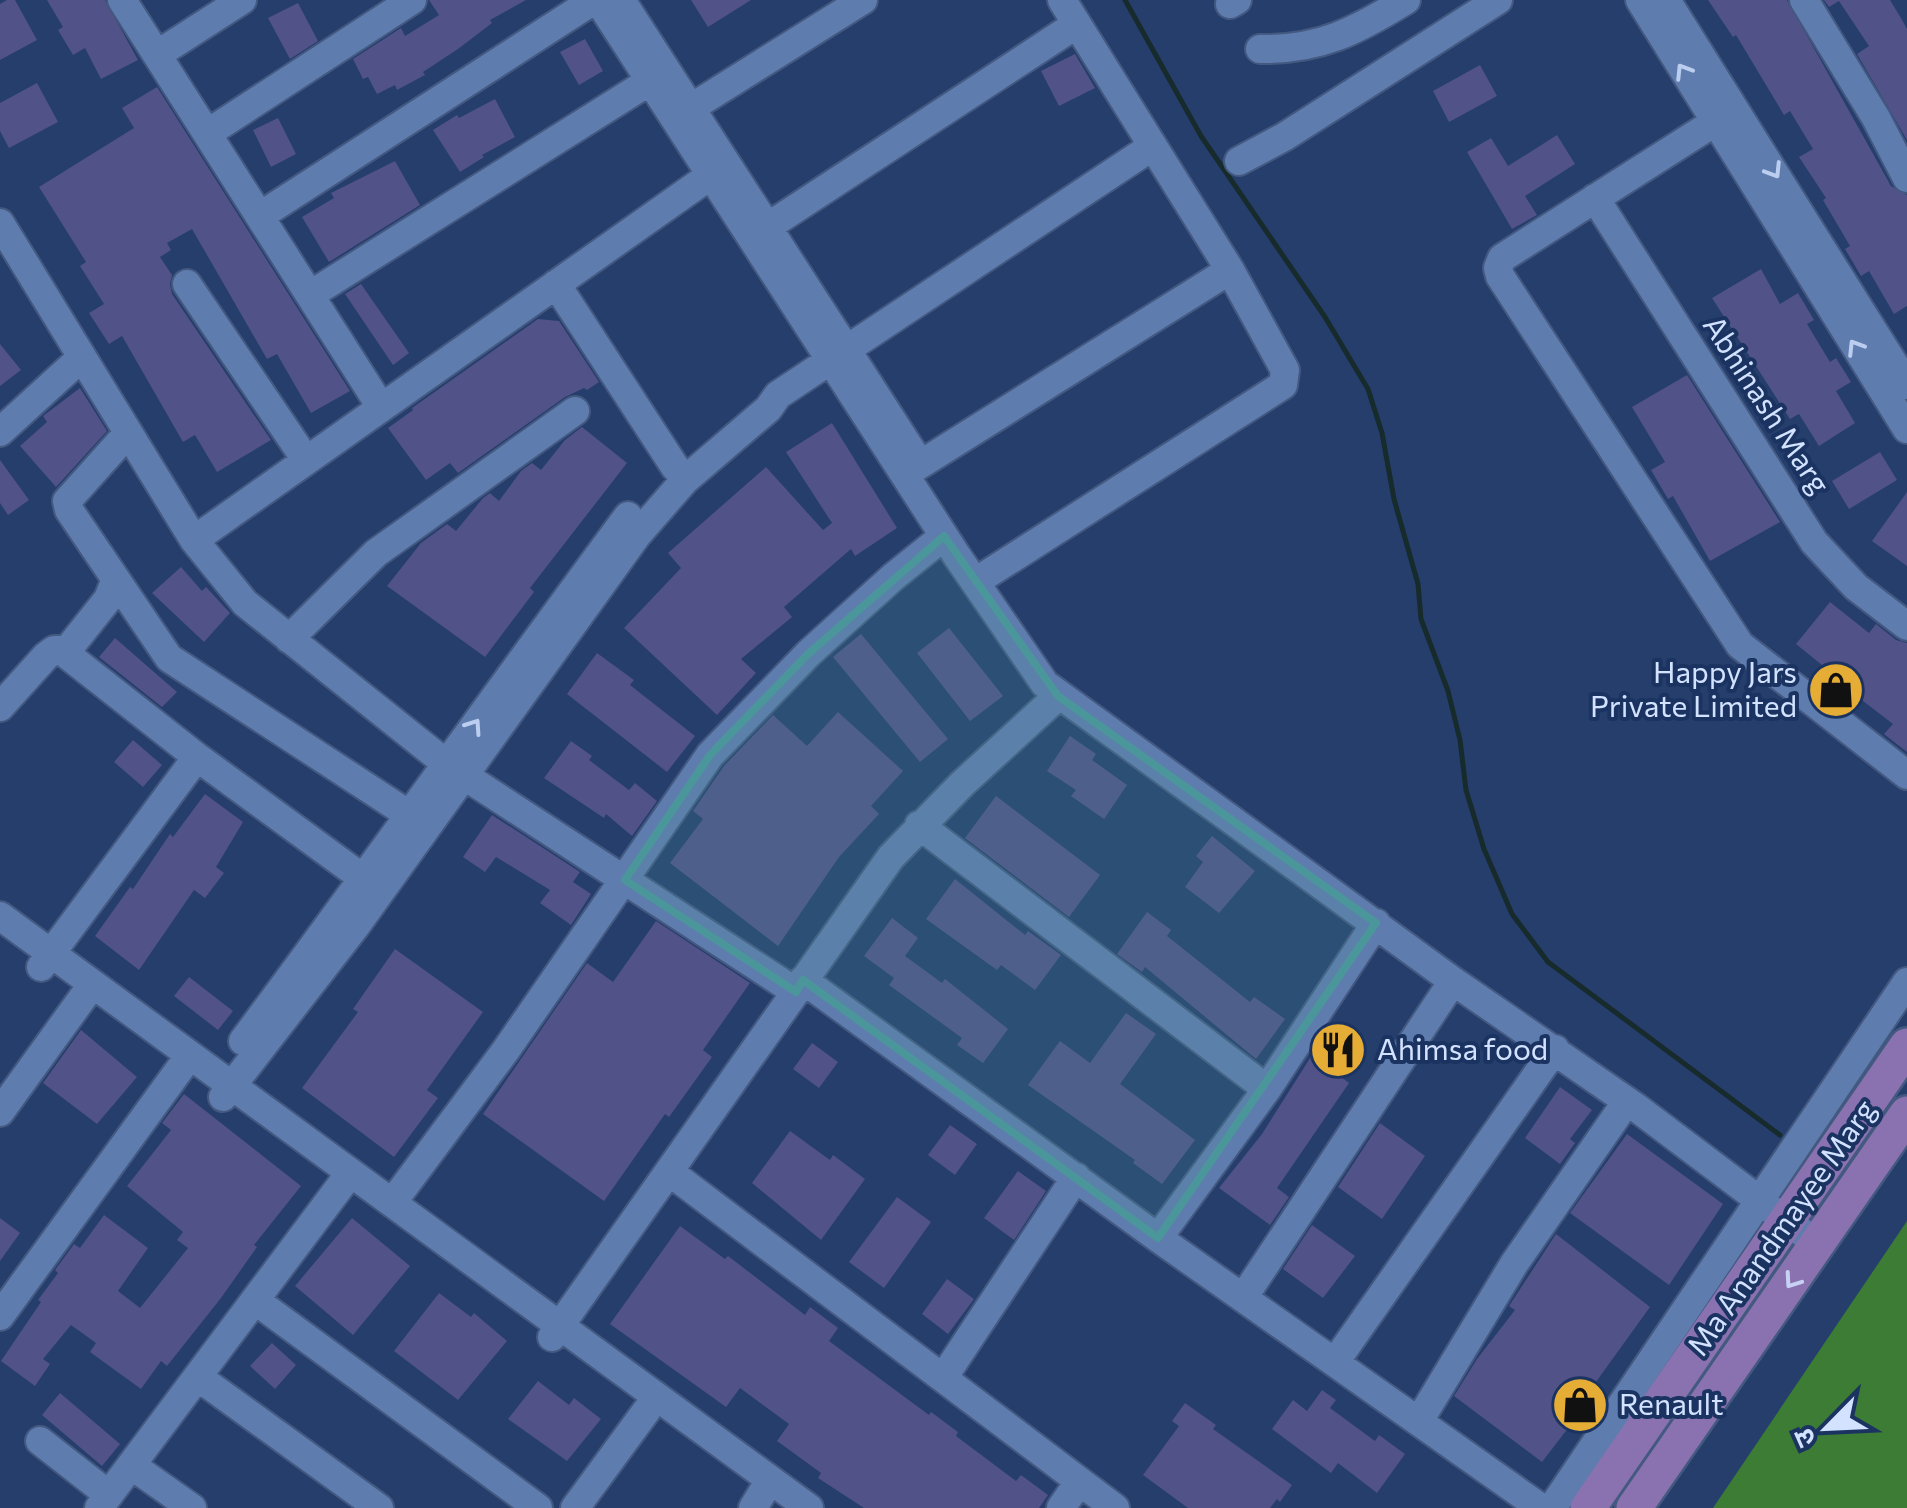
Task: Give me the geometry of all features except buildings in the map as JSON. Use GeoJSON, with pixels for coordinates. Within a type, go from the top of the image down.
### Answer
{"type":"FeatureCollection","features":[{"type":"Feature","properties":{"kind":"main road","name":"Ma Anandmayee Marg"},"geometry":{"type":"LineString","coordinates":[[1588,1508],[1777,1204],[1907,1046]]}},
{"type":"Feature","properties":{"kind":"main road","name":"Ma Anandmayee Marg"},"geometry":{"type":"LineString","coordinates":[[1634,1508],[1907,1114]]}},
{"type":"Feature","properties":{"kind":"street"},"geometry":{"type":"LineString","coordinates":[[122,0],[381,408]]}},
{"type":"Feature","properties":{"kind":"street"},"geometry":{"type":"LineString","coordinates":[[158,54],[242,0]]}},
{"type":"Feature","properties":{"kind":"street"},"geometry":{"type":"LineString","coordinates":[[208,132],[412,0]]}},
{"type":"Feature","properties":{"kind":"street"},"geometry":{"type":"LineString","coordinates":[[260,216],[596,0],[650,81],[683,113],[711,175],[760,232]]}},
{"type":"Feature","properties":{"kind":"street"},"geometry":{"type":"LineString","coordinates":[[621,0],[683,113],[1045,684],[1453,981],[1824,1235]]}},
{"type":"Feature","properties":{"kind":"street"},"geometry":{"type":"LineString","coordinates":[[683,113],[863,0]]}},
{"type":"Feature","properties":{"kind":"street"},"geometry":{"type":"LineString","coordinates":[[981,578],[1283,385],[1286,370],[1230,270],[1062,0]]}},
{"type":"Feature","properties":{"kind":"street"},"geometry":{"type":"LineString","coordinates":[[1260,49],[1314,46],[1406,0]]}},
{"type":"Feature","properties":{"kind":"street"},"geometry":{"type":"LineString","coordinates":[[1239,160],[1284,137],[1498,0]]}},
{"type":"Feature","properties":{"kind":"street"},"geometry":{"type":"LineString","coordinates":[[1640,0],[1907,429]]}},
{"type":"Feature","properties":{"kind":"street"},"geometry":{"type":"LineString","coordinates":[[1666,0],[1907,385]]}},
{"type":"Feature","properties":{"kind":"street"},"geometry":{"type":"LineString","coordinates":[[1804,0],[1876,118],[1907,178]]}},
{"type":"Feature","properties":{"kind":"street"},"geometry":{"type":"LineString","coordinates":[[760,232],[1077,24]]}},
{"type":"Feature","properties":{"kind":"street"},"geometry":{"type":"LineString","coordinates":[[310,296],[650,81]]}},
{"type":"Feature","properties":{"kind":"street"},"geometry":{"type":"LineString","coordinates":[[1715,122],[1502,258],[1500,276],[1740,645],[1907,775]]}},
{"type":"Feature","properties":{"kind":"street"},"geometry":{"type":"LineString","coordinates":[[221,1085],[364,878],[411,816],[457,770],[474,724],[630,514],[675,467],[757,402],[778,395],[1153,146]]}},
{"type":"Feature","properties":{"kind":"street"},"geometry":{"type":"LineString","coordinates":[[194,540],[711,175]]}},
{"type":"Feature","properties":{"kind":"street","name":"Abhinash Marg"},"geometry":{"type":"LineString","coordinates":[[1594,198],[1814,542],[1856,587],[1907,626]]}},
{"type":"Feature","properties":{"kind":"street"},"geometry":{"type":"LineString","coordinates":[[0,223],[9,258],[82,357],[194,540],[246,604],[289,640],[457,770],[624,880],[799,986],[1076,1176],[1541,1508]]}},
{"type":"Feature","properties":{"kind":"street"},"geometry":{"type":"LineString","coordinates":[[912,469],[1230,270]]}},
{"type":"Feature","properties":{"kind":"street"},"geometry":{"type":"LineString","coordinates":[[187,284],[306,460]]}},
{"type":"Feature","properties":{"kind":"street"},"geometry":{"type":"LineString","coordinates":[[556,284],[675,467]]}},
{"type":"Feature","properties":{"kind":"street"},"geometry":{"type":"LineString","coordinates":[[0,432],[82,357]]}},
{"type":"Feature","properties":{"kind":"street"},"geometry":{"type":"LineString","coordinates":[[221,1085],[666,498],[768,409],[778,395]]}},
{"type":"Feature","properties":{"kind":"street"},"geometry":{"type":"LineString","coordinates":[[289,640],[376,552],[575,411]]}},
{"type":"Feature","properties":{"kind":"street"},"geometry":{"type":"LineString","coordinates":[[128,433],[67,501],[115,581],[169,658],[411,816]]}},
{"type":"Feature","properties":{"kind":"street"},"geometry":{"type":"LineString","coordinates":[[912,469],[944,536],[1054,674],[1073,692],[1777,1204]]}},
{"type":"Feature","properties":{"kind":"street"},"geometry":{"type":"LineString","coordinates":[[392,1203],[506,1050],[710,755],[809,652],[944,536]]}},
{"type":"Feature","properties":{"kind":"street"},"geometry":{"type":"LineString","coordinates":[[65,653],[108,599],[115,581]]}},
{"type":"Feature","properties":{"kind":"street"},"geometry":{"type":"LineString","coordinates":[[0,705],[46,656],[54,650],[65,653],[197,758],[364,878]]}},
{"type":"Feature","properties":{"kind":"street"},"geometry":{"type":"LineString","coordinates":[[556,1331],[891,857],[1058,696]]}},
{"type":"Feature","properties":{"kind":"street"},"geometry":{"type":"LineString","coordinates":[[46,960],[197,758]]}},
{"type":"Feature","properties":{"kind":"street"},"geometry":{"type":"LineString","coordinates":[[920,825],[1266,1090]]}},
{"type":"Feature","properties":{"kind":"street"},"geometry":{"type":"LineString","coordinates":[[0,916],[84,996],[182,1066],[221,1085],[342,1184],[556,1331],[647,1410],[766,1498],[809,1508]]}},
{"type":"Feature","properties":{"kind":"street"},"geometry":{"type":"LineString","coordinates":[[1158,1238],[1266,1090],[1376,924]]}},
{"type":"Feature","properties":{"kind":"street"},"geometry":{"type":"LineString","coordinates":[[0,939],[46,960],[392,1203],[766,1498]]}},
{"type":"Feature","properties":{"kind":"street"},"geometry":{"type":"LineString","coordinates":[[1243,1298],[1453,981]]}},
{"type":"Feature","properties":{"kind":"street"},"geometry":{"type":"LineString","coordinates":[[1552,1508],[1777,1204],[1907,982]]}},
{"type":"Feature","properties":{"kind":"street"},"geometry":{"type":"LineString","coordinates":[[0,1112],[84,996]]}},
{"type":"Feature","properties":{"kind":"street"},"geometry":{"type":"LineString","coordinates":[[1335,1362],[1555,1049]]}},
{"type":"Feature","properties":{"kind":"street"},"geometry":{"type":"LineString","coordinates":[[0,1316],[182,1066]]}},
{"type":"Feature","properties":{"kind":"street"},"geometry":{"type":"LineString","coordinates":[[1419,1421],[1514,1264],[1627,1101]]}},
{"type":"Feature","properties":{"kind":"street"},"geometry":{"type":"LineString","coordinates":[[671,1173],[1115,1508]]}},
{"type":"Feature","properties":{"kind":"street"},"geometry":{"type":"LineString","coordinates":[[943,1378],[1076,1176]]}},
{"type":"Feature","properties":{"kind":"street"},"geometry":{"type":"LineString","coordinates":[[40,1441],[104,1501],[342,1184]]}},
{"type":"Feature","properties":{"kind":"street"},"geometry":{"type":"LineString","coordinates":[[256,1301],[538,1508]]}},
{"type":"Feature","properties":{"kind":"street"},"geometry":{"type":"LineString","coordinates":[[198,1377],[339,1497],[379,1508]]}},
{"type":"Feature","properties":{"kind":"street"},"geometry":{"type":"LineString","coordinates":[[576,1508],[647,1410]]}},
{"type":"Feature","properties":{"kind":"street"},"geometry":{"type":"LineString","coordinates":[[132,1465],[192,1508]]}},
{"type":"Feature","properties":{"kind":"street"},"geometry":{"type":"LineString","coordinates":[[1061,1508],[1079,1482]]}},
{"type":"Feature","properties":{"kind":"highlighted area"},"geometry":{"type":"Polygon","coordinates":[[[944,536],[1058,696],[1376,923],[1158,1238],[803,980],[796,992],[625,880],[710,755],[809,653],[944,536]]]}},
{"type":"Feature","properties":{"kind":"green space"},"geometry":{"type":"Polygon","coordinates":[[[1907,1221],[1907,1508],[1713,1508],[1907,1221]]]}},
{"type":"Feature","properties":{"kind":"waterway"},"geometry":{"type":"LineString","coordinates":[[1125,0],[1201,136],[1325,317],[1368,389],[1418,584],[1421,619],[1448,691],[1460,740],[1466,790],[1484,849],[1512,914],[1548,962],[1780,1135]]}},
{"type":"Feature","properties":{"kind":"place","name":"Happy Jars Private Limited"},"geometry":{"type":"Point","coordinates":[1836,690]}},
{"type":"Feature","properties":{"kind":"place","name":"Ahimsa food"},"geometry":{"type":"Point","coordinates":[1338,1050]}},
{"type":"Feature","properties":{"kind":"place","name":"Renault"},"geometry":{"type":"Point","coordinates":[1580,1405]}}]}
